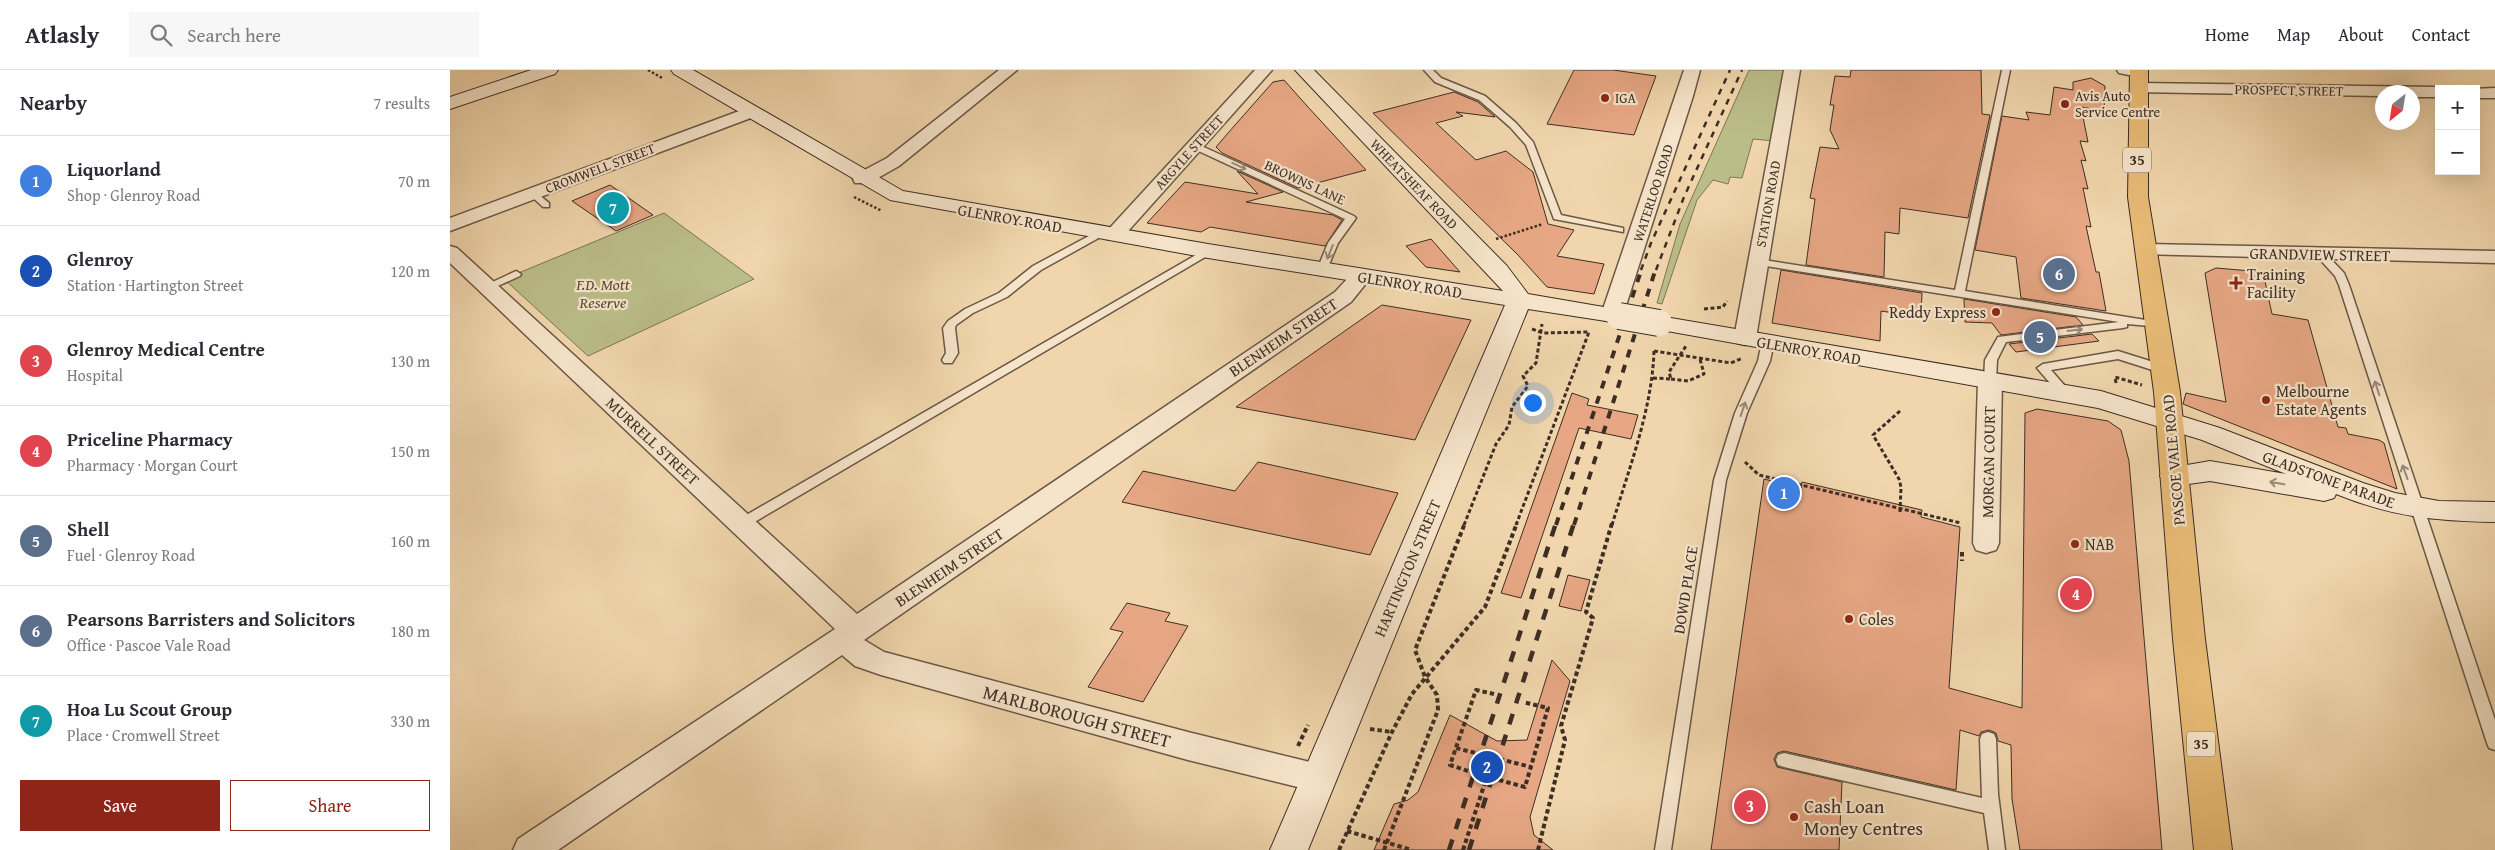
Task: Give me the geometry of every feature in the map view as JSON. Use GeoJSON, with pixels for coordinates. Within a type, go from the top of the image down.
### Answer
{"type":"FeatureCollection","features":[{"type":"Feature","properties":{"kind":"main road","name":"PASCOE VALE ROAD"},"geometry":{"type":"LineString","coordinates":[[2135,75],[2138,197],[2165,370],[2189,639],[2213,850]]}},
{"type":"Feature","properties":{"kind":"street"},"geometry":{"type":"LineString","coordinates":[[450,103],[549,70]]}},
{"type":"Feature","properties":{"kind":"street","name":"GLENROY ROAD"},"geometry":{"type":"LineString","coordinates":[[680,70],[862,178],[896,196],[913,200],[1435,288],[1515,311],[1615,316],[1656,334],[1690,328],[1759,347],[1990,381],[2101,400],[2169,419]]}},
{"type":"Feature","properties":{"kind":"street"},"geometry":{"type":"LineString","coordinates":[[862,178],[893,162],[1009,70]]}},
{"type":"Feature","properties":{"kind":"street","name":"ARGYLE STREET"},"geometry":{"type":"LineString","coordinates":[[1107,234],[1195,146],[1264,70]]}},
{"type":"Feature","properties":{"kind":"street","name":"WHEATSHEAF ROAD"},"geometry":{"type":"LineString","coordinates":[[1304,70],[1513,288],[1515,311]]}},
{"type":"Feature","properties":{"kind":"street","name":"WATERLOO ROAD"},"geometry":{"type":"LineString","coordinates":[[1615,316],[1692,70]]}},
{"type":"Feature","properties":{"kind":"street","name":"STATION ROAD"},"geometry":{"type":"LineString","coordinates":[[1759,347],[1757,262],[1792,70]]}},
{"type":"Feature","properties":{"kind":"street","name":"PROSPECT STREET"},"geometry":{"type":"LineString","coordinates":[[2135,75],[2435,92]]}},
{"type":"Feature","properties":{"kind":"street"},"geometry":{"type":"LineString","coordinates":[[2480,93],[2495,93]]}},
{"type":"Feature","properties":{"kind":"street","name":"CROMWELL STREET"},"geometry":{"type":"LineString","coordinates":[[450,225],[539,199],[750,112]]}},
{"type":"Feature","properties":{"kind":"street"},"geometry":{"type":"LineString","coordinates":[[1435,288],[1472,274],[1478,266],[1477,249]]}},
{"type":"Feature","properties":{"kind":"street","name":"GRANDVIEW STREET"},"geometry":{"type":"LineString","coordinates":[[2146,250],[2495,257]]}},
{"type":"Feature","properties":{"kind":"street","name":"MURRELL STREET"},"geometry":{"type":"LineString","coordinates":[[450,252],[741,524],[849,635]]}},
{"type":"Feature","properties":{"kind":"street","name":"BLENHEIM STREET"},"geometry":{"type":"LineString","coordinates":[[530,850],[849,635],[1343,297],[1362,276]]}},
{"type":"Feature","properties":{"kind":"street","name":"HARTINGTON STREET"},"geometry":{"type":"LineString","coordinates":[[1287,845],[1318,778],[1515,311]]}},
{"type":"Feature","properties":{"kind":"street","name":"MORGAN COURT"},"geometry":{"type":"LineString","coordinates":[[1974,543],[1990,381]]}},
{"type":"Feature","properties":{"kind":"street","name":"GLADSTONE PARADE"},"geometry":{"type":"LineString","coordinates":[[2169,419],[2406,506],[2493,515]]}},
{"type":"Feature","properties":{"kind":"street"},"geometry":{"type":"LineString","coordinates":[[2174,476],[2197,471],[2228,473],[2406,506]]}},
{"type":"Feature","properties":{"kind":"street","name":"MARLBOROUGH STREET"},"geometry":{"type":"LineString","coordinates":[[849,635],[865,657],[881,663],[1188,746],[1318,778]]}},
{"type":"Feature","properties":{"kind":"lane"},"geometry":{"type":"LineString","coordinates":[[1428,70],[1438,80],[1482,98],[1513,125],[1530,144],[1556,216],[1620,230]]}},
{"type":"Feature","properties":{"kind":"lane"},"geometry":{"type":"LineString","coordinates":[[1959,294],[2006,70]]}},
{"type":"Feature","properties":{"kind":"lane","name":"BROWNS LANE"},"geometry":{"type":"LineString","coordinates":[[1195,146],[1350,218],[1333,243],[1322,270]]}},
{"type":"Feature","properties":{"kind":"lane"},"geometry":{"type":"LineString","coordinates":[[948,360],[952,352],[949,328],[952,323],[969,311],[1003,295],[1037,268],[1107,234]]}},
{"type":"Feature","properties":{"kind":"lane"},"geometry":{"type":"LineString","coordinates":[[741,524],[1208,251]]}},
{"type":"Feature","properties":{"kind":"lane"},"geometry":{"type":"LineString","coordinates":[[2320,254],[2340,275],[2344,285],[2406,506],[2495,743]]}},
{"type":"Feature","properties":{"kind":"lane"},"geometry":{"type":"LineString","coordinates":[[1757,262],[2158,325]]}},
{"type":"Feature","properties":{"kind":"lane"},"geometry":{"type":"LineString","coordinates":[[487,287],[516,274]]}},
{"type":"Feature","properties":{"kind":"lane"},"geometry":{"type":"LineString","coordinates":[[1990,381],[1991,360],[2002,339],[2116,325],[2158,325]]}},
{"type":"Feature","properties":{"kind":"lane","name":"DOWD PLACE"},"geometry":{"type":"LineString","coordinates":[[1663,850],[1720,480],[1753,380],[1759,347]]}},
{"type":"Feature","properties":{"kind":"lane"},"geometry":{"type":"LineString","coordinates":[[2066,394],[2042,368],[2118,355],[2165,370]]}},
{"type":"Feature","properties":{"kind":"lane"},"geometry":{"type":"LineString","coordinates":[[1988,738],[1991,807],[1997,850]]}},
{"type":"Feature","properties":{"kind":"lane"},"geometry":{"type":"LineString","coordinates":[[1784,760],[1991,807]]}},
{"type":"Feature","properties":{"kind":"path"},"geometry":{"type":"LineString","coordinates":[[1477,249],[1561,218]]}},
{"type":"Feature","properties":{"kind":"path"},"geometry":{"type":"LineString","coordinates":[[1671,379],[1669,372],[1673,364],[1683,356],[1694,311],[1723,307],[1730,293]]}},
{"type":"Feature","properties":{"kind":"path"},"geometry":{"type":"LineString","coordinates":[[1338,850],[1396,724],[1412,694],[1485,607],[1589,332],[1543,333],[1515,311]]}},
{"type":"Feature","properties":{"kind":"path"},"geometry":{"type":"LineString","coordinates":[[1384,850],[1438,710],[1439,698],[1436,689],[1425,678],[1415,650],[1496,444],[1509,425],[1512,407],[1524,394],[1528,386],[1523,376],[1536,363],[1543,333],[1542,324]]}},
{"type":"Feature","properties":{"kind":"path"},"geometry":{"type":"LineString","coordinates":[[1538,850],[1565,740],[1561,726],[1593,618],[1586,612],[1647,406],[1653,378],[1656,334]]}},
{"type":"Feature","properties":{"kind":"path"},"geometry":{"type":"LineString","coordinates":[[1654,351],[1731,363],[1759,347]]}},
{"type":"Feature","properties":{"kind":"path"},"geometry":{"type":"LineString","coordinates":[[1653,378],[1686,382],[1696,380],[1704,374],[1700,359]]}},
{"type":"Feature","properties":{"kind":"path"},"geometry":{"type":"LineString","coordinates":[[1900,412],[1874,434],[1899,479],[1901,487],[1900,510]]}},
{"type":"Feature","properties":{"kind":"path"},"geometry":{"type":"LineString","coordinates":[[1732,443],[1759,475],[1964,524],[1964,516]]}},
{"type":"Feature","properties":{"kind":"path"},"geometry":{"type":"LineString","coordinates":[[1962,562],[1974,543]]}},
{"type":"Feature","properties":{"kind":"path"},"geometry":{"type":"LineString","coordinates":[[1468,771],[1450,765],[1476,690],[1494,694]]}},
{"type":"Feature","properties":{"kind":"path"},"geometry":{"type":"LineString","coordinates":[[1499,780],[1525,787],[1548,708],[1523,702]]}},
{"type":"Feature","properties":{"kind":"path"},"geometry":{"type":"LineString","coordinates":[[1456,748],[1531,767]]}},
{"type":"Feature","properties":{"kind":"path"},"geometry":{"type":"LineString","coordinates":[[1463,850],[1493,758]]}},
{"type":"Feature","properties":{"kind":"path"},"geometry":{"type":"LineString","coordinates":[[1347,830],[1412,850]]}},
{"type":"Feature","properties":{"kind":"green space"},"geometry":{"type":"Polygon","coordinates":[[[1749,70],[1786,70],[1774,141],[1753,139],[1742,178],[1730,177],[1728,184],[1713,180],[1697,200],[1662,304],[1657,303],[1680,224],[1749,70]]]}},
{"type":"Feature","properties":{"kind":"green space","name":"F.D. Mott Reserve"},"geometry":{"type":"Polygon","coordinates":[[[664,213],[754,279],[588,356],[504,279],[664,213]]]}},
{"type":"Feature","properties":{"kind":"building"},"geometry":{"type":"Polygon","coordinates":[[[1574,70],[1613,70],[1656,76],[1634,135],[1547,124],[1574,70]]]}},
{"type":"Feature","properties":{"kind":"building"},"geometry":{"type":"Polygon","coordinates":[[[1851,70],[1981,70],[1982,114],[1990,115],[1968,218],[1900,208],[1899,234],[1885,232],[1884,277],[1806,265],[1815,199],[1810,198],[1820,147],[1839,149],[1830,130],[1834,105],[1830,105],[1835,76],[1850,77],[1851,70]]]}},
{"type":"Feature","properties":{"kind":"building"},"geometry":{"type":"Polygon","coordinates":[[[2091,78],[2105,86],[2104,111],[2081,107],[2088,142],[2080,141],[2086,161],[2081,160],[2088,189],[2083,188],[2091,227],[2086,226],[2096,272],[2099,272],[2106,311],[2021,298],[2016,257],[1975,250],[2002,116],[2029,120],[2026,112],[2050,115],[2054,87],[2073,90],[2073,82],[2091,78]]]}},
{"type":"Feature","properties":{"kind":"building"},"geometry":{"type":"Polygon","coordinates":[[[1284,80],[1366,170],[1298,188],[1222,153],[1216,147],[1273,82],[1284,80]]]}},
{"type":"Feature","properties":{"kind":"building"},"geometry":{"type":"Polygon","coordinates":[[[1454,92],[1478,102],[1495,117],[1456,112],[1463,116],[1436,123],[1476,160],[1506,151],[1533,172],[1548,224],[1574,230],[1557,256],[1604,264],[1594,294],[1547,287],[1518,255],[1373,113],[1454,92]]]}},
{"type":"Feature","properties":{"kind":"building"},"geometry":{"type":"Polygon","coordinates":[[[1237,171],[1283,192],[1246,202],[1333,215],[1342,220],[1325,246],[1210,227],[1201,232],[1147,223],[1185,182],[1258,194],[1237,171]]]}},
{"type":"Feature","properties":{"kind":"building"},"geometry":{"type":"Polygon","coordinates":[[[610,185],[653,215],[616,231],[572,201],[610,185]]]}},
{"type":"Feature","properties":{"kind":"building"},"geometry":{"type":"Polygon","coordinates":[[[1431,239],[1460,272],[1426,267],[1406,246],[1431,239]]]}},
{"type":"Feature","properties":{"kind":"building"},"geometry":{"type":"Polygon","coordinates":[[[2216,268],[2263,272],[2272,314],[2308,320],[2338,427],[2346,428],[2348,434],[2379,440],[2384,443],[2397,489],[2183,404],[2186,393],[2226,402],[2205,273],[2216,268]]]}},
{"type":"Feature","properties":{"kind":"building"},"geometry":{"type":"Polygon","coordinates":[[[1781,270],[1922,293],[1921,317],[1881,311],[1880,341],[1772,323],[1781,270]]]}},
{"type":"Feature","properties":{"kind":"building"},"geometry":{"type":"Polygon","coordinates":[[[1964,299],[2076,317],[2083,325],[2001,335],[1992,323],[1965,322],[1964,299]]]}},
{"type":"Feature","properties":{"kind":"building"},"geometry":{"type":"Polygon","coordinates":[[[1382,305],[1471,320],[1415,440],[1236,407],[1382,305]]]}},
{"type":"Feature","properties":{"kind":"building"},"geometry":{"type":"Polygon","coordinates":[[[2092,334],[2099,341],[2016,352],[2009,344],[2092,334]]]}},
{"type":"Feature","properties":{"kind":"building"},"geometry":{"type":"Polygon","coordinates":[[[1572,393],[1589,399],[1587,405],[1638,415],[1631,439],[1579,428],[1521,598],[1501,593],[1572,393]]]}},
{"type":"Feature","properties":{"kind":"building"},"geometry":{"type":"Polygon","coordinates":[[[2037,409],[2108,421],[2121,430],[2129,461],[2162,850],[2020,850],[2012,799],[2011,745],[1998,741],[1996,733],[1989,730],[1981,732],[1979,736],[1960,730],[1956,790],[1784,751],[1777,753],[1774,759],[1777,767],[1842,782],[1839,850],[1711,850],[1764,479],[1801,488],[1802,482],[1922,510],[1921,517],[1960,527],[1949,688],[2022,708],[2025,413],[2037,409]]]}},
{"type":"Feature","properties":{"kind":"building"},"geometry":{"type":"Polygon","coordinates":[[[1258,462],[1398,493],[1370,555],[1122,502],[1143,471],[1235,491],[1258,462]]]}},
{"type":"Feature","properties":{"kind":"building"},"geometry":{"type":"Polygon","coordinates":[[[1568,575],[1590,580],[1581,611],[1559,606],[1568,575]]]}},
{"type":"Feature","properties":{"kind":"building"},"geometry":{"type":"Polygon","coordinates":[[[1127,603],[1170,613],[1165,621],[1188,626],[1143,702],[1088,687],[1123,632],[1110,629],[1127,603]]]}},
{"type":"Feature","properties":{"kind":"building"},"geometry":{"type":"Polygon","coordinates":[[[1552,660],[1570,681],[1530,817],[1534,835],[1553,850],[1374,850],[1394,804],[1408,800],[1418,792],[1450,715],[1497,741],[1527,740],[1552,660]]]}},
{"type":"Feature","properties":{"kind":"railway"},"geometry":{"type":"LineString","coordinates":[[1641,270],[1651,243],[1730,70]]}},
{"type":"Feature","properties":{"kind":"railway"},"geometry":{"type":"LineString","coordinates":[[1656,270],[1684,197],[1742,70]]}},
{"type":"Feature","properties":{"kind":"railway"},"geometry":{"type":"LineString","coordinates":[[1556,525],[1642,268]]}},
{"type":"Feature","properties":{"kind":"railway"},"geometry":{"type":"LineString","coordinates":[[1574,525],[1656,268]]}},
{"type":"Feature","properties":{"kind":"railway"},"geometry":{"type":"LineString","coordinates":[[1449,850],[1556,523]]}},
{"type":"Feature","properties":{"kind":"railway"},"geometry":{"type":"LineString","coordinates":[[1469,850],[1574,523]]}},
{"type":"Feature","properties":{"kind":"place","name":"IGA"},"geometry":{"type":"Point","coordinates":[1605,98]}},
{"type":"Feature","properties":{"kind":"place","name":"Avis Auto Service Centre"},"geometry":{"type":"Point","coordinates":[2065,104]}},
{"type":"Feature","properties":{"kind":"place","name":"Hoa Lu Scout Group"},"geometry":{"type":"Point","coordinates":[613,208]}},
{"type":"Feature","properties":{"kind":"place","name":"Pearsons Barristers and Solicitors"},"geometry":{"type":"Point","coordinates":[2059,274]}},
{"type":"Feature","properties":{"kind":"place","name":"Training Facility"},"geometry":{"type":"Point","coordinates":[2236,283]}},
{"type":"Feature","properties":{"kind":"place","name":"Reddy Express"},"geometry":{"type":"Point","coordinates":[1996,312]}},
{"type":"Feature","properties":{"kind":"place","name":"Shell"},"geometry":{"type":"Point","coordinates":[2040,337]}},
{"type":"Feature","properties":{"kind":"place","name":"Melbourne Estate Agents"},"geometry":{"type":"Point","coordinates":[2266,400]}},
{"type":"Feature","properties":{"kind":"place","name":"Liquorland"},"geometry":{"type":"Point","coordinates":[1784,493]}},
{"type":"Feature","properties":{"kind":"place","name":"NAB"},"geometry":{"type":"Point","coordinates":[2075,544]}},
{"type":"Feature","properties":{"kind":"place","name":"Priceline Pharmacy"},"geometry":{"type":"Point","coordinates":[2076,594]}},
{"type":"Feature","properties":{"kind":"place","name":"Coles"},"geometry":{"type":"Point","coordinates":[1849,619]}},
{"type":"Feature","properties":{"kind":"place","name":"Glenroy"},"geometry":{"type":"Point","coordinates":[1487,767]}},
{"type":"Feature","properties":{"kind":"place","name":"Glenroy Medical Centre"},"geometry":{"type":"Point","coordinates":[1750,806]}},
{"type":"Feature","properties":{"kind":"place","name":"Cash Loan Money Centres"},"geometry":{"type":"Point","coordinates":[1794,817]}}]}
